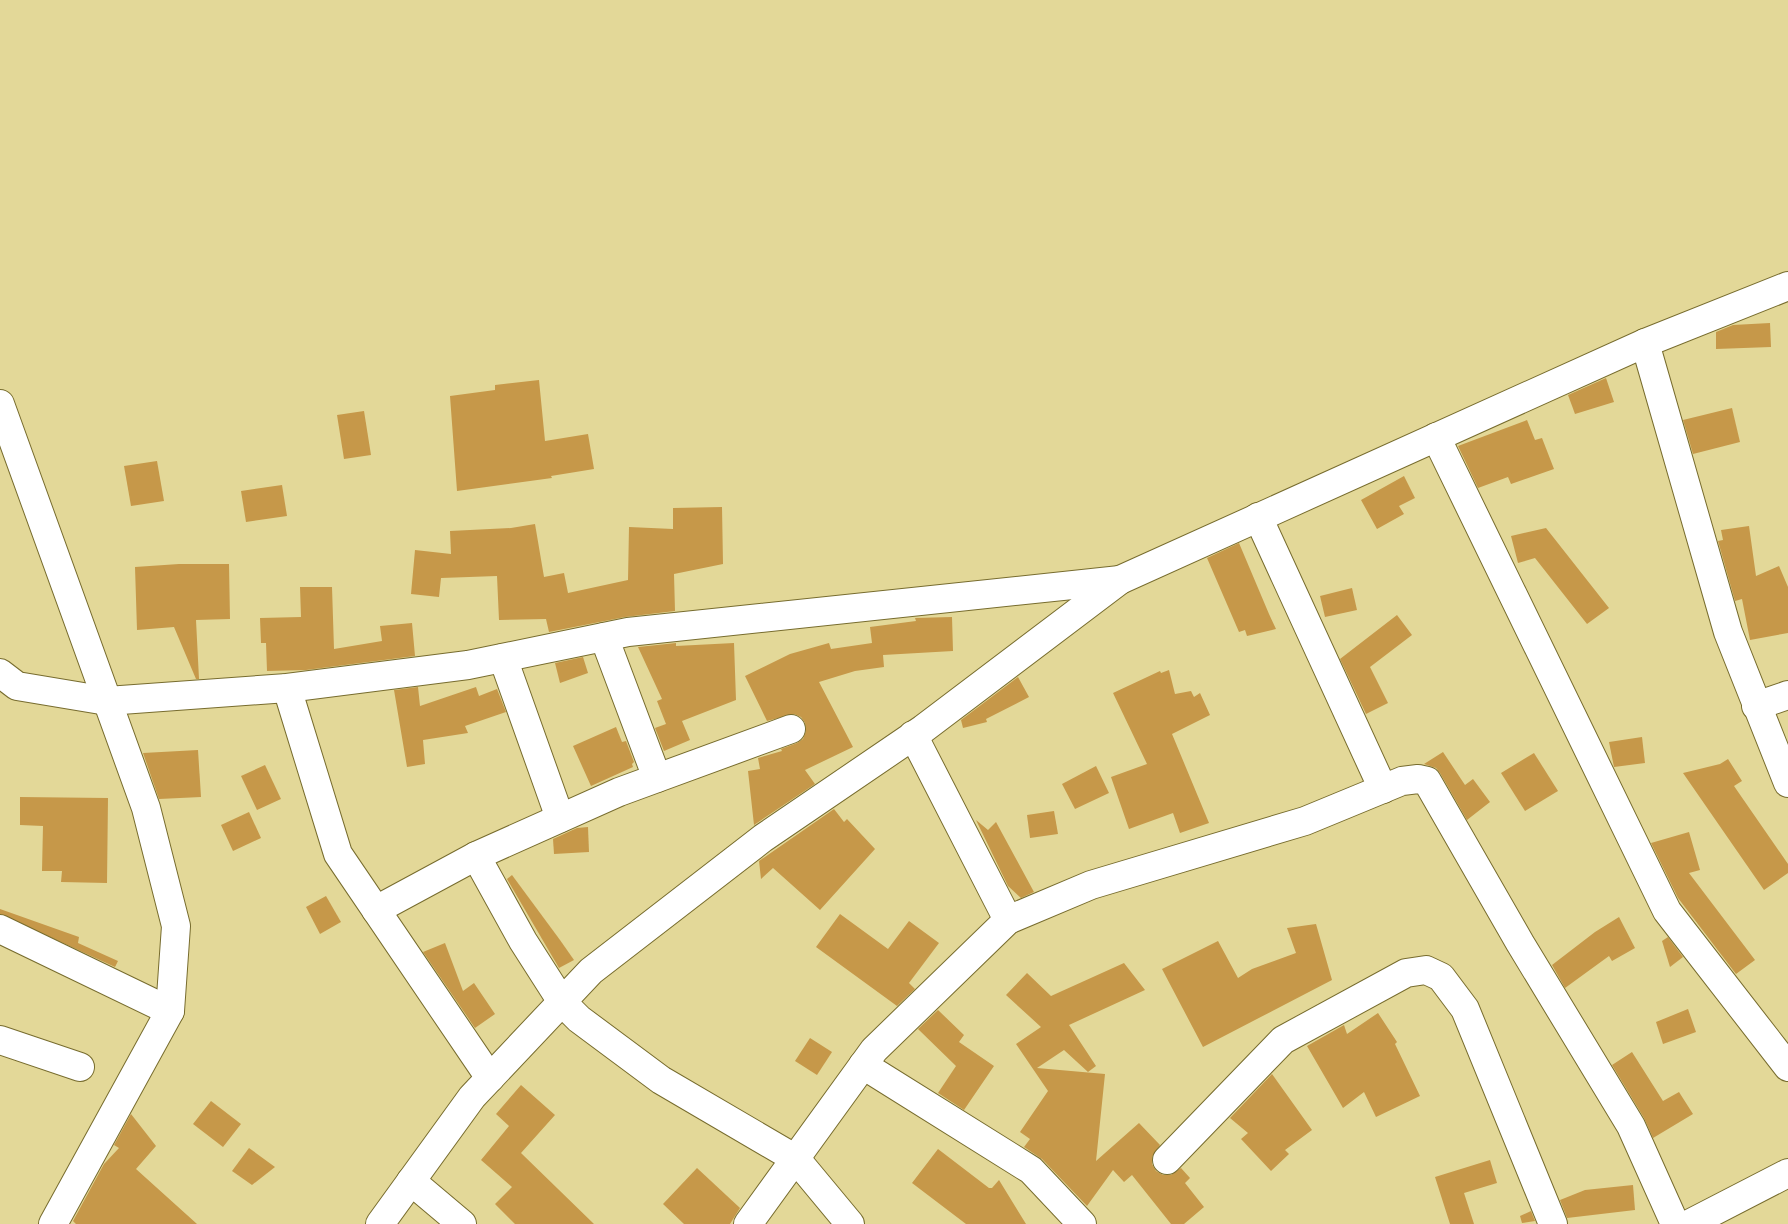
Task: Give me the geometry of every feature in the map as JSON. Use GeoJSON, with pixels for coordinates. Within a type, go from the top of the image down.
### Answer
{"type":"FeatureCollection","features":[{"type":"Feature","properties":{"kind":"street"},"geometry":{"type":"LineString","coordinates":[[380,1224],[472,1096],[591,971],[763,838],[914,735],[1120,580],[1645,343],[1788,286]]}},
{"type":"Feature","properties":{"kind":"street"},"geometry":{"type":"LineString","coordinates":[[1645,343],[1728,632],[1788,783]]}},
{"type":"Feature","properties":{"kind":"street"},"geometry":{"type":"LineString","coordinates":[[0,404],[146,808],[176,926],[170,1012],[65,1219]]}},
{"type":"Feature","properties":{"kind":"street"},"geometry":{"type":"LineString","coordinates":[[1436,437],[1667,911],[1788,1067]]}},
{"type":"Feature","properties":{"kind":"street"},"geometry":{"type":"LineString","coordinates":[[1258,517],[1383,789]]}},
{"type":"Feature","properties":{"kind":"street"},"geometry":{"type":"LineString","coordinates":[[0,673],[17,686],[107,700],[287,688],[468,665],[638,631],[1120,580]]}},
{"type":"Feature","properties":{"kind":"street"},"geometry":{"type":"LineString","coordinates":[[604,637],[657,778]]}},
{"type":"Feature","properties":{"kind":"street"},"geometry":{"type":"LineString","coordinates":[[503,658],[560,818]]}},
{"type":"Feature","properties":{"kind":"street"},"geometry":{"type":"LineString","coordinates":[[287,688],[338,854],[490,1078]]}},
{"type":"Feature","properties":{"kind":"street"},"geometry":{"type":"LineString","coordinates":[[1756,706],[1788,695]]}},
{"type":"Feature","properties":{"kind":"street"},"geometry":{"type":"LineString","coordinates":[[376,910],[476,856],[560,818],[657,778],[790,729]]}},
{"type":"Feature","properties":{"kind":"street"},"geometry":{"type":"LineString","coordinates":[[914,735],[1008,920]]}},
{"type":"Feature","properties":{"kind":"street"},"geometry":{"type":"LineString","coordinates":[[748,1224],[874,1050],[1008,920],[1091,885],[1305,821],[1402,781],[1418,779],[1427,781],[1520,943],[1631,1126],[1674,1224]]}},
{"type":"Feature","properties":{"kind":"street"},"geometry":{"type":"LineString","coordinates":[[476,856],[523,941],[562,1002],[579,1019],[661,1080],[796,1159],[850,1224]]}},
{"type":"Feature","properties":{"kind":"street"},"geometry":{"type":"LineString","coordinates":[[0,930],[170,1012]]}},
{"type":"Feature","properties":{"kind":"street"},"geometry":{"type":"LineString","coordinates":[[1167,1160],[1283,1040],[1406,973],[1426,970],[1440,977],[1465,1010],[1553,1224]]}},
{"type":"Feature","properties":{"kind":"street"},"geometry":{"type":"LineString","coordinates":[[0,1040],[80,1067]]}},
{"type":"Feature","properties":{"kind":"street"},"geometry":{"type":"LineString","coordinates":[[863,1065],[1031,1170],[1082,1224]]}},
{"type":"Feature","properties":{"kind":"street"},"geometry":{"type":"LineString","coordinates":[[1689,1224],[1788,1173]]}},
{"type":"Feature","properties":{"kind":"street"},"geometry":{"type":"LineString","coordinates":[[411,1181],[462,1224]]}},
{"type":"Feature","properties":{"kind":"building"},"geometry":{"type":"Polygon","coordinates":[[[1770,323],[1771,347],[1716,349],[1716,332],[1733,325],[1770,323]]]}},
{"type":"Feature","properties":{"kind":"building"},"geometry":{"type":"Polygon","coordinates":[[[1606,378],[1614,402],[1575,414],[1568,395],[1606,378]]]}},
{"type":"Feature","properties":{"kind":"building"},"geometry":{"type":"Polygon","coordinates":[[[539,380],[545,441],[588,434],[594,469],[551,476],[552,478],[457,491],[450,396],[495,390],[495,385],[539,380]]]}},
{"type":"Feature","properties":{"kind":"building"},"geometry":{"type":"Polygon","coordinates":[[[1732,408],[1740,442],[1693,454],[1683,420],[1732,408]]]}},
{"type":"Feature","properties":{"kind":"building"},"geometry":{"type":"Polygon","coordinates":[[[364,411],[371,455],[344,459],[337,415],[364,411]]]}},
{"type":"Feature","properties":{"kind":"building"},"geometry":{"type":"Polygon","coordinates":[[[1527,420],[1535,440],[1542,438],[1554,469],[1511,484],[1508,477],[1478,488],[1458,446],[1527,420]]]}},
{"type":"Feature","properties":{"kind":"building"},"geometry":{"type":"Polygon","coordinates":[[[157,461],[164,501],[131,506],[124,466],[157,461]]]}},
{"type":"Feature","properties":{"kind":"building"},"geometry":{"type":"Polygon","coordinates":[[[1404,476],[1415,498],[1399,506],[1404,514],[1377,529],[1361,500],[1404,476]]]}},
{"type":"Feature","properties":{"kind":"building"},"geometry":{"type":"Polygon","coordinates":[[[282,485],[287,516],[246,522],[241,491],[282,485]]]}},
{"type":"Feature","properties":{"kind":"building"},"geometry":{"type":"Polygon","coordinates":[[[722,507],[723,564],[674,574],[675,611],[625,617],[549,632],[546,619],[499,620],[497,576],[441,578],[439,597],[411,594],[415,550],[451,554],[450,531],[511,528],[535,524],[544,577],[564,573],[568,593],[628,580],[629,527],[673,529],[673,508],[722,507]]]}},
{"type":"Feature","properties":{"kind":"building"},"geometry":{"type":"Polygon","coordinates":[[[1749,526],[1756,576],[1779,566],[1788,587],[1788,633],[1750,640],[1742,599],[1735,601],[1718,541],[1723,540],[1721,530],[1749,526]]]}},
{"type":"Feature","properties":{"kind":"building"},"geometry":{"type":"Polygon","coordinates":[[[1546,528],[1609,608],[1587,624],[1535,558],[1518,563],[1511,536],[1546,528]]]}},
{"type":"Feature","properties":{"kind":"building"},"geometry":{"type":"Polygon","coordinates":[[[1239,543],[1276,629],[1247,636],[1245,630],[1239,632],[1207,558],[1239,543]]]}},
{"type":"Feature","properties":{"kind":"building"},"geometry":{"type":"Polygon","coordinates":[[[179,564],[229,564],[230,619],[196,620],[199,679],[196,679],[174,627],[137,630],[135,567],[179,564]]]}},
{"type":"Feature","properties":{"kind":"building"},"geometry":{"type":"Polygon","coordinates":[[[300,587],[332,587],[334,649],[382,641],[380,626],[412,623],[415,656],[306,670],[267,671],[266,643],[261,643],[260,618],[301,617],[300,587]]]}},
{"type":"Feature","properties":{"kind":"building"},"geometry":{"type":"Polygon","coordinates":[[[1352,588],[1357,610],[1325,617],[1320,596],[1352,588]]]}},
{"type":"Feature","properties":{"kind":"building"},"geometry":{"type":"Polygon","coordinates":[[[1397,615],[1412,635],[1370,667],[1388,703],[1366,714],[1340,659],[1397,615]]]}},
{"type":"Feature","properties":{"kind":"building"},"geometry":{"type":"Polygon","coordinates":[[[952,617],[953,651],[883,655],[884,667],[855,671],[819,682],[853,747],[805,770],[815,784],[754,825],[748,771],[760,769],[758,758],[782,751],[781,749],[797,743],[803,739],[806,731],[805,723],[801,717],[794,714],[767,721],[745,676],[790,654],[829,643],[831,649],[872,643],[870,627],[916,621],[915,618],[952,617]]]}},
{"type":"Feature","properties":{"kind":"building"},"geometry":{"type":"Polygon","coordinates":[[[676,643],[676,646],[734,643],[736,700],[682,721],[690,740],[664,751],[655,728],[666,724],[657,701],[662,699],[638,647],[676,643]]]}},
{"type":"Feature","properties":{"kind":"building"},"geometry":{"type":"Polygon","coordinates":[[[583,657],[588,673],[560,683],[555,663],[583,657]]]}},
{"type":"Feature","properties":{"kind":"building"},"geometry":{"type":"Polygon","coordinates":[[[1169,670],[1175,694],[1191,691],[1194,697],[1200,693],[1210,715],[1172,734],[1209,823],[1180,833],[1173,813],[1129,829],[1111,777],[1147,764],[1113,693],[1160,671],[1161,673],[1169,670]]]}},
{"type":"Feature","properties":{"kind":"building"},"geometry":{"type":"Polygon","coordinates":[[[1018,677],[1029,697],[986,719],[987,722],[963,728],[961,720],[1018,677]]]}},
{"type":"Feature","properties":{"kind":"building"},"geometry":{"type":"Polygon","coordinates":[[[418,687],[420,706],[476,687],[479,696],[497,689],[506,712],[465,726],[468,733],[423,740],[425,764],[407,767],[394,690],[418,687]]]}},
{"type":"Feature","properties":{"kind":"building"},"geometry":{"type":"Polygon","coordinates":[[[616,727],[622,742],[626,741],[634,762],[632,764],[633,767],[591,786],[573,746],[616,727]]]}},
{"type":"Feature","properties":{"kind":"building"},"geometry":{"type":"Polygon","coordinates":[[[1642,737],[1645,763],[1614,767],[1609,742],[1642,737]]]}},
{"type":"Feature","properties":{"kind":"building"},"geometry":{"type":"Polygon","coordinates":[[[198,750],[201,797],[159,799],[143,753],[198,750]]]}},
{"type":"Feature","properties":{"kind":"building"},"geometry":{"type":"Polygon","coordinates":[[[1443,752],[1465,785],[1473,779],[1490,802],[1467,820],[1440,773],[1436,768],[1424,764],[1443,752]]]}},
{"type":"Feature","properties":{"kind":"building"},"geometry":{"type":"Polygon","coordinates":[[[1534,753],[1558,791],[1525,811],[1501,773],[1534,753]]]}},
{"type":"Feature","properties":{"kind":"building"},"geometry":{"type":"Polygon","coordinates":[[[1728,759],[1742,781],[1734,786],[1788,864],[1788,873],[1764,890],[1683,773],[1720,764],[1728,759]]]}},
{"type":"Feature","properties":{"kind":"building"},"geometry":{"type":"Polygon","coordinates":[[[265,765],[281,799],[257,810],[241,776],[265,765]]]}},
{"type":"Feature","properties":{"kind":"building"},"geometry":{"type":"Polygon","coordinates":[[[1096,766],[1109,793],[1075,809],[1062,784],[1096,766]]]}},
{"type":"Feature","properties":{"kind":"building"},"geometry":{"type":"Polygon","coordinates":[[[20,797],[108,798],[107,883],[61,882],[62,871],[42,871],[43,826],[20,825],[20,797]]]}},
{"type":"Feature","properties":{"kind":"building"},"geometry":{"type":"Polygon","coordinates":[[[834,809],[844,822],[847,819],[875,849],[820,910],[773,868],[761,879],[759,861],[834,809]]]}},
{"type":"Feature","properties":{"kind":"building"},"geometry":{"type":"Polygon","coordinates":[[[1054,811],[1058,834],[1030,838],[1027,815],[1054,811]]]}},
{"type":"Feature","properties":{"kind":"building"},"geometry":{"type":"Polygon","coordinates":[[[249,812],[261,838],[233,851],[221,825],[249,812]]]}},
{"type":"Feature","properties":{"kind":"building"},"geometry":{"type":"Polygon","coordinates":[[[976,820],[988,830],[996,822],[1034,892],[1021,898],[1008,886],[976,820]]]}},
{"type":"Feature","properties":{"kind":"building"},"geometry":{"type":"Polygon","coordinates":[[[588,827],[589,852],[554,854],[553,839],[577,828],[588,827]]]}},
{"type":"Feature","properties":{"kind":"building"},"geometry":{"type":"Polygon","coordinates":[[[1689,832],[1700,870],[1689,873],[1755,960],[1736,974],[1678,898],[1651,843],[1689,832]]]}},
{"type":"Feature","properties":{"kind":"building"},"geometry":{"type":"Polygon","coordinates":[[[512,875],[574,960],[559,968],[507,879],[512,875]]]}},
{"type":"Feature","properties":{"kind":"building"},"geometry":{"type":"Polygon","coordinates":[[[326,896],[341,922],[320,934],[306,907],[326,896]]]}},
{"type":"Feature","properties":{"kind":"building"},"geometry":{"type":"Polygon","coordinates":[[[0,909],[79,937],[78,943],[118,961],[115,967],[0,914],[0,909]]]}},
{"type":"Feature","properties":{"kind":"building"},"geometry":{"type":"Polygon","coordinates":[[[840,914],[888,949],[909,921],[939,943],[909,983],[915,989],[897,1006],[816,947],[840,914]]]}},
{"type":"Feature","properties":{"kind":"building"},"geometry":{"type":"Polygon","coordinates":[[[1619,917],[1635,948],[1612,961],[1609,956],[1565,988],[1552,965],[1595,932],[1619,917]]]}},
{"type":"Feature","properties":{"kind":"building"},"geometry":{"type":"Polygon","coordinates":[[[1316,924],[1332,980],[1203,1047],[1162,969],[1218,941],[1238,978],[1252,969],[1296,953],[1287,928],[1316,924]]]}},
{"type":"Feature","properties":{"kind":"building"},"geometry":{"type":"Polygon","coordinates":[[[1668,937],[1683,957],[1670,967],[1662,941],[1668,937]]]}},
{"type":"Feature","properties":{"kind":"building"},"geometry":{"type":"Polygon","coordinates":[[[445,943],[463,991],[474,983],[495,1014],[475,1028],[423,952],[445,943]]]}},
{"type":"Feature","properties":{"kind":"building"},"geometry":{"type":"Polygon","coordinates":[[[1124,963],[1145,990],[1069,1025],[1096,1066],[1088,1072],[1064,1050],[1037,1068],[1105,1074],[1096,1161],[1139,1123],[1160,1145],[1152,1157],[1152,1164],[1156,1171],[1163,1175],[1171,1175],[1181,1168],[1190,1178],[1185,1183],[1204,1207],[1184,1224],[1171,1224],[1132,1175],[1124,1182],[1113,1170],[1087,1206],[1042,1159],[1024,1147],[1030,1139],[1020,1132],[1048,1091],[1016,1044],[1041,1027],[1006,995],[1027,973],[1051,996],[1124,963]]]}},
{"type":"Feature","properties":{"kind":"building"},"geometry":{"type":"Polygon","coordinates":[[[1688,1009],[1696,1032],[1663,1044],[1656,1022],[1688,1009]]]}},
{"type":"Feature","properties":{"kind":"building"},"geometry":{"type":"Polygon","coordinates":[[[938,1010],[964,1035],[959,1042],[994,1066],[964,1110],[938,1093],[956,1066],[918,1029],[938,1010]]]}},
{"type":"Feature","properties":{"kind":"building"},"geometry":{"type":"Polygon","coordinates":[[[1378,1013],[1397,1042],[1395,1044],[1420,1096],[1376,1117],[1364,1092],[1343,1108],[1307,1046],[1344,1025],[1347,1034],[1378,1013]]]}},
{"type":"Feature","properties":{"kind":"building"},"geometry":{"type":"Polygon","coordinates":[[[810,1038],[832,1052],[817,1075],[795,1061],[810,1038]]]}},
{"type":"Feature","properties":{"kind":"building"},"geometry":{"type":"Polygon","coordinates":[[[1632,1052],[1663,1101],[1679,1092],[1693,1114],[1653,1138],[1644,1118],[1612,1065],[1632,1052]]]}},
{"type":"Feature","properties":{"kind":"building"},"geometry":{"type":"Polygon","coordinates":[[[1272,1074],[1312,1130],[1285,1150],[1289,1154],[1271,1171],[1241,1139],[1248,1133],[1230,1118],[1272,1074]]]}},
{"type":"Feature","properties":{"kind":"building"},"geometry":{"type":"Polygon","coordinates":[[[521,1085],[555,1115],[521,1153],[594,1224],[515,1224],[495,1204],[512,1187],[481,1160],[509,1126],[496,1114],[521,1085]]]}},
{"type":"Feature","properties":{"kind":"building"},"geometry":{"type":"Polygon","coordinates":[[[211,1101],[241,1124],[223,1147],[193,1124],[211,1101]]]}},
{"type":"Feature","properties":{"kind":"building"},"geometry":{"type":"Polygon","coordinates":[[[131,1114],[156,1146],[136,1169],[197,1224],[76,1224],[73,1221],[104,1164],[119,1148],[114,1145],[131,1114]]]}},
{"type":"Feature","properties":{"kind":"building"},"geometry":{"type":"Polygon","coordinates":[[[249,1148],[275,1167],[252,1185],[232,1171],[249,1148]]]}},
{"type":"Feature","properties":{"kind":"building"},"geometry":{"type":"Polygon","coordinates":[[[938,1149],[989,1188],[992,1188],[999,1180],[1026,1224],[966,1224],[912,1183],[938,1149]]]}},
{"type":"Feature","properties":{"kind":"building"},"geometry":{"type":"Polygon","coordinates":[[[1490,1160],[1497,1183],[1464,1193],[1474,1224],[1450,1224],[1435,1177],[1490,1160]]]}},
{"type":"Feature","properties":{"kind":"building"},"geometry":{"type":"Polygon","coordinates":[[[697,1168],[740,1208],[730,1224],[684,1224],[663,1204],[697,1168]]]}},
{"type":"Feature","properties":{"kind":"building"},"geometry":{"type":"Polygon","coordinates":[[[1633,1185],[1635,1210],[1567,1218],[1560,1200],[1585,1190],[1633,1185]]]}},
{"type":"Feature","properties":{"kind":"building"},"geometry":{"type":"Polygon","coordinates":[[[1531,1211],[1535,1221],[1522,1223],[1520,1216],[1531,1211]]]}}]}
